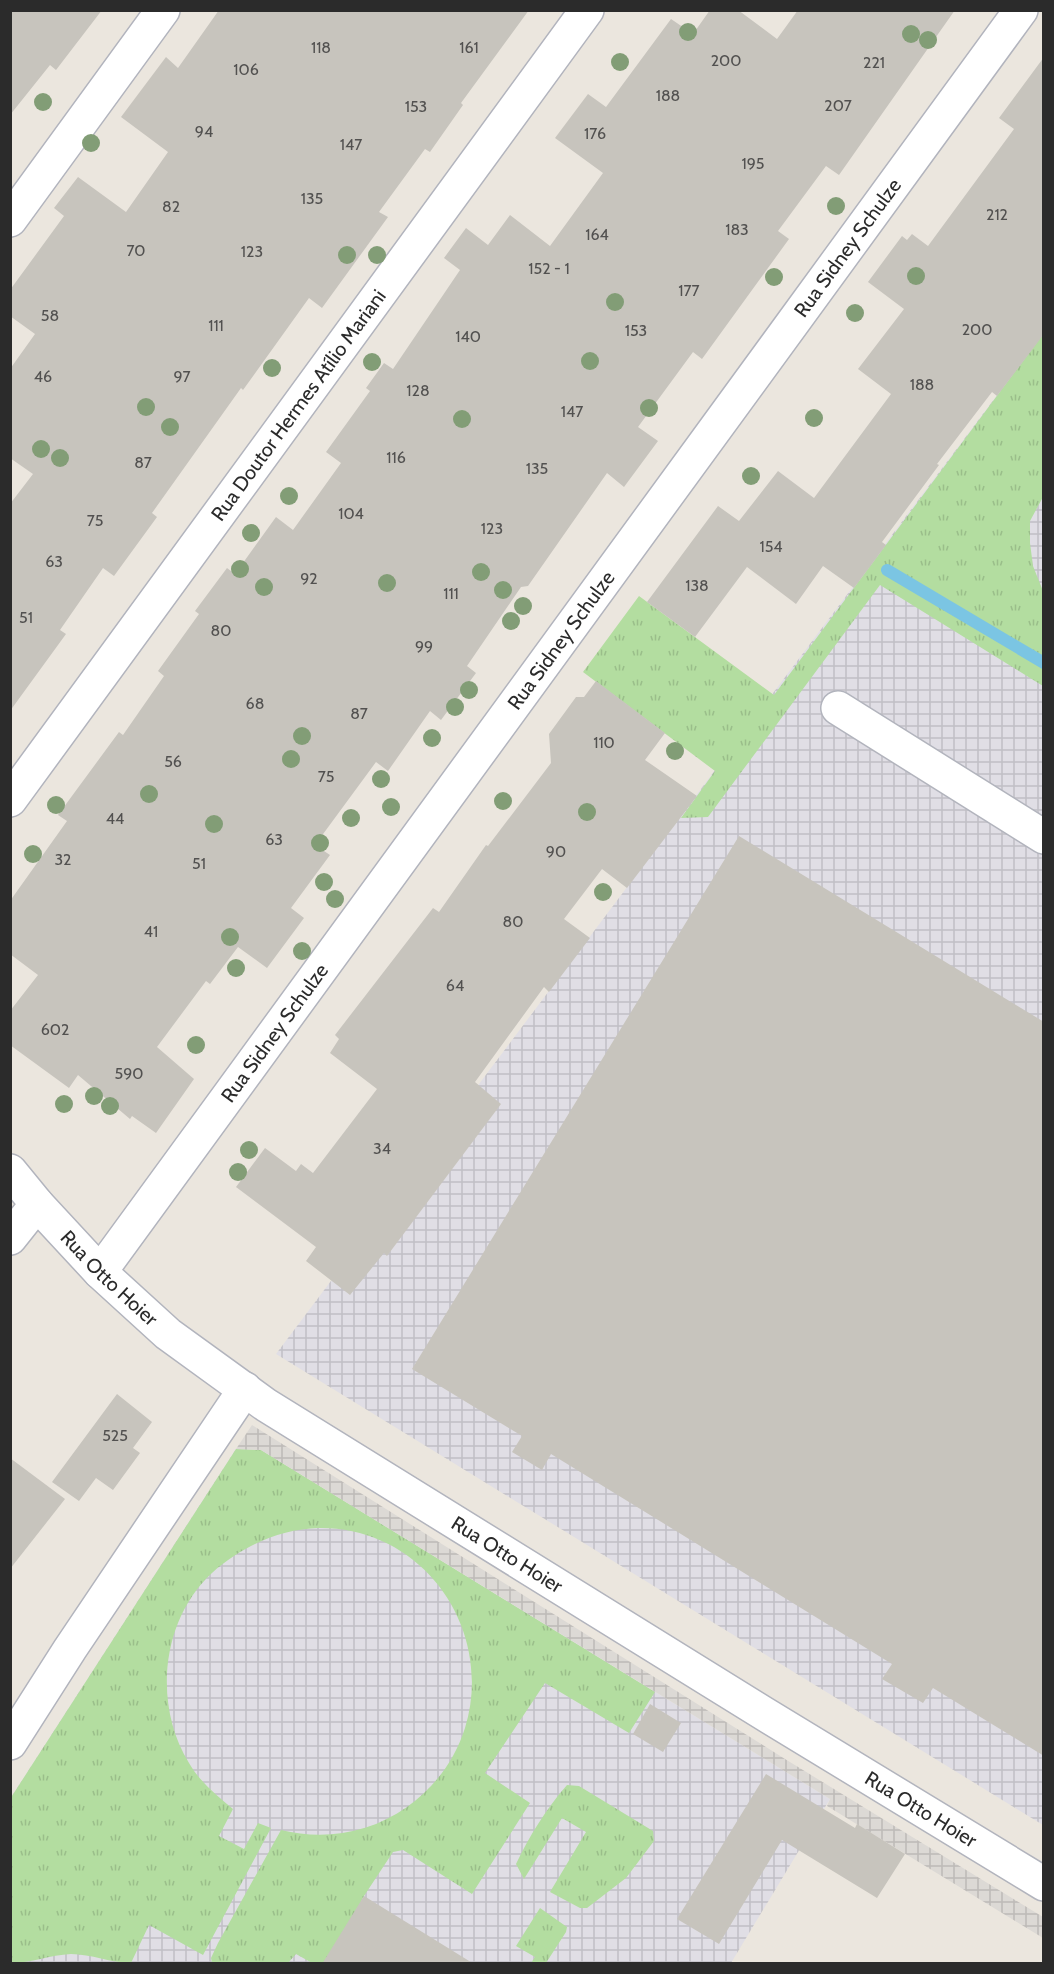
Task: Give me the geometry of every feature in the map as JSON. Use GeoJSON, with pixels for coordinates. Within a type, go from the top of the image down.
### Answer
{"type":"FeatureCollection","features":[{"type":"Feature","properties":{"kind":"street"},"geometry":{"type":"LineString","coordinates":[[10,220],[163,10]]}},
{"type":"Feature","properties":{"kind":"street","name":"Rua Doutor Hermes Atílio Mariani"},"geometry":{"type":"LineString","coordinates":[[10,800],[587,10]]}},
{"type":"Feature","properties":{"kind":"street","name":"Rua Sidney Schulze"},"geometry":{"type":"LineString","coordinates":[[100,1272],[1021,10]]}},
{"type":"Feature","properties":{"kind":"street"},"geometry":{"type":"LineString","coordinates":[[838,708],[1044,837]]}},
{"type":"Feature","properties":{"kind":"street","name":"Rua Otto Hoier"},"geometry":{"type":"LineString","coordinates":[[10,1172],[100,1272],[168,1334],[266,1405],[1044,1884]]}},
{"type":"Feature","properties":{"kind":"street"},"geometry":{"type":"LineString","coordinates":[[10,1238],[37,1204]]}},
{"type":"Feature","properties":{"kind":"street"},"geometry":{"type":"LineString","coordinates":[[10,1743],[70,1649],[245,1389]]}},
{"type":"Feature","properties":{"kind":"shaded area"},"geometry":{"type":"Polygon","coordinates":[[[1043,334],[1043,1825],[276,1354],[1043,334]]]}},
{"type":"Feature","properties":{"kind":"shaded area"},"geometry":{"type":"Polygon","coordinates":[[[252,1425],[785,1759],[1043,1917],[1043,1938],[827,1806],[830,1799],[261,1450],[236,1449],[252,1425]]]}},
{"type":"Feature","properties":{"kind":"shaded area"},"geometry":{"type":"Polygon","coordinates":[[[236,1449],[261,1450],[830,1799],[731,1963],[11,1964],[10,1799],[236,1449]]]}},
{"type":"Feature","properties":{"kind":"green space"},"geometry":{"type":"Polygon","coordinates":[[[1043,334],[1043,497],[1030,521],[1030,543],[1033,566],[1043,591],[1043,686],[880,585],[708,817],[681,818],[715,771],[583,672],[639,596],[774,695],[1043,334]]]}},
{"type":"Feature","properties":{"kind":"green space"},"geometry":{"type":"Polygon","coordinates":[[[236,1449],[261,1450],[655,1692],[629,1733],[545,1683],[485,1773],[530,1803],[472,1894],[403,1850],[393,1852],[364,1896],[329,1963],[312,1963],[296,1954],[288,1963],[212,1963],[211,1958],[218,1943],[281,1830],[314,1835],[347,1832],[378,1823],[407,1807],[435,1782],[456,1751],[465,1728],[472,1691],[470,1655],[460,1621],[443,1591],[419,1565],[390,1545],[357,1532],[319,1528],[304,1529],[261,1541],[223,1564],[195,1592],[182,1614],[173,1638],[168,1664],[167,1690],[170,1715],[178,1740],[198,1776],[233,1809],[219,1836],[244,1849],[258,1823],[271,1828],[203,1955],[149,1925],[131,1963],[71,1954],[11,1963],[10,1799],[236,1449]]]}},
{"type":"Feature","properties":{"kind":"green space"},"geometry":{"type":"Polygon","coordinates":[[[567,1785],[579,1786],[653,1831],[654,1841],[626,1878],[587,1908],[580,1908],[550,1892],[586,1832],[562,1818],[524,1879],[516,1864],[539,1823],[567,1785]]]}},
{"type":"Feature","properties":{"kind":"green space"},"geometry":{"type":"Polygon","coordinates":[[[540,1908],[567,1927],[546,1963],[531,1963],[535,1957],[516,1946],[540,1908]]]}},
{"type":"Feature","properties":{"kind":"building"},"geometry":{"type":"Polygon","coordinates":[[[10,10],[102,10],[56,70],[50,65],[10,115],[10,10]]]}},
{"type":"Feature","properties":{"kind":"building"},"geometry":{"type":"Polygon","coordinates":[[[219,10],[529,10],[461,103],[463,105],[430,152],[425,149],[379,212],[388,217],[322,308],[309,298],[243,390],[241,388],[152,513],[157,517],[114,576],[103,568],[60,630],[66,634],[10,711],[10,504],[33,474],[10,458],[10,369],[35,334],[10,316],[10,290],[64,216],[54,208],[78,177],[126,212],[168,152],[121,117],[166,57],[178,68],[219,10]]]}},
{"type":"Feature","properties":{"kind":"building"},"geometry":{"type":"Polygon","coordinates":[[[710,10],[738,10],[777,39],[798,10],[955,10],[839,175],[826,166],[778,231],[789,239],[702,359],[693,352],[638,427],[658,441],[624,487],[607,473],[528,586],[521,587],[467,666],[476,673],[441,720],[430,711],[388,771],[376,762],[315,845],[330,855],[291,908],[304,918],[267,968],[238,947],[210,984],[206,981],[157,1047],[194,1079],[156,1133],[132,1116],[130,1119],[78,1075],[69,1088],[10,1045],[10,1011],[38,975],[10,954],[10,901],[67,821],[58,815],[119,732],[123,735],[164,676],[158,671],[199,614],[195,611],[227,568],[235,574],[276,517],[293,530],[341,463],[326,452],[370,391],[366,388],[384,363],[393,369],[460,270],[444,258],[466,228],[488,245],[510,215],[550,246],[603,173],[555,138],[588,94],[606,107],[671,19],[693,34],[710,10]]]}},
{"type":"Feature","properties":{"kind":"building"},"geometry":{"type":"Polygon","coordinates":[[[1044,57],[1044,334],[997,396],[992,392],[937,464],[939,465],[882,542],[886,545],[854,588],[823,566],[796,604],[747,567],[695,637],[647,602],[718,506],[739,521],[778,471],[814,498],[891,394],[858,369],[904,309],[868,282],[902,236],[907,240],[912,234],[928,246],[1014,129],[999,118],[1044,57]]]}},
{"type":"Feature","properties":{"kind":"building"},"geometry":{"type":"Polygon","coordinates":[[[596,681],[665,733],[645,760],[697,796],[627,888],[602,869],[564,919],[590,938],[549,992],[544,987],[475,1082],[501,1104],[387,1256],[384,1253],[350,1295],[306,1261],[316,1247],[236,1187],[265,1148],[296,1171],[301,1164],[313,1173],[377,1089],[330,1053],[339,1039],[335,1035],[433,908],[439,912],[486,845],[488,846],[551,763],[549,734],[576,697],[584,697],[596,681]]]}},
{"type":"Feature","properties":{"kind":"building"},"geometry":{"type":"Polygon","coordinates":[[[739,836],[1044,1022],[1044,1756],[933,1688],[923,1703],[882,1679],[892,1664],[551,1454],[542,1470],[512,1452],[522,1436],[412,1369],[739,836]]]}},
{"type":"Feature","properties":{"kind":"building"},"geometry":{"type":"Polygon","coordinates":[[[117,1394],[152,1422],[133,1448],[140,1453],[113,1490],[96,1478],[79,1501],[52,1482],[117,1394]]]}},
{"type":"Feature","properties":{"kind":"building"},"geometry":{"type":"Polygon","coordinates":[[[10,1458],[65,1499],[10,1569],[10,1458]]]}},
{"type":"Feature","properties":{"kind":"building"},"geometry":{"type":"Polygon","coordinates":[[[650,1704],[681,1723],[663,1752],[633,1734],[650,1704]]]}},
{"type":"Feature","properties":{"kind":"building"},"geometry":{"type":"Polygon","coordinates":[[[766,1774],[855,1828],[857,1824],[905,1854],[877,1898],[782,1840],[719,1944],[677,1919],[766,1774]]]}},
{"type":"Feature","properties":{"kind":"building"},"geometry":{"type":"Polygon","coordinates":[[[364,1896],[474,1964],[322,1964],[364,1896]]]}},
{"type":"Feature","properties":{"kind":"waterway"},"geometry":{"type":"LineString","coordinates":[[887,570],[1044,663]]}}]}
